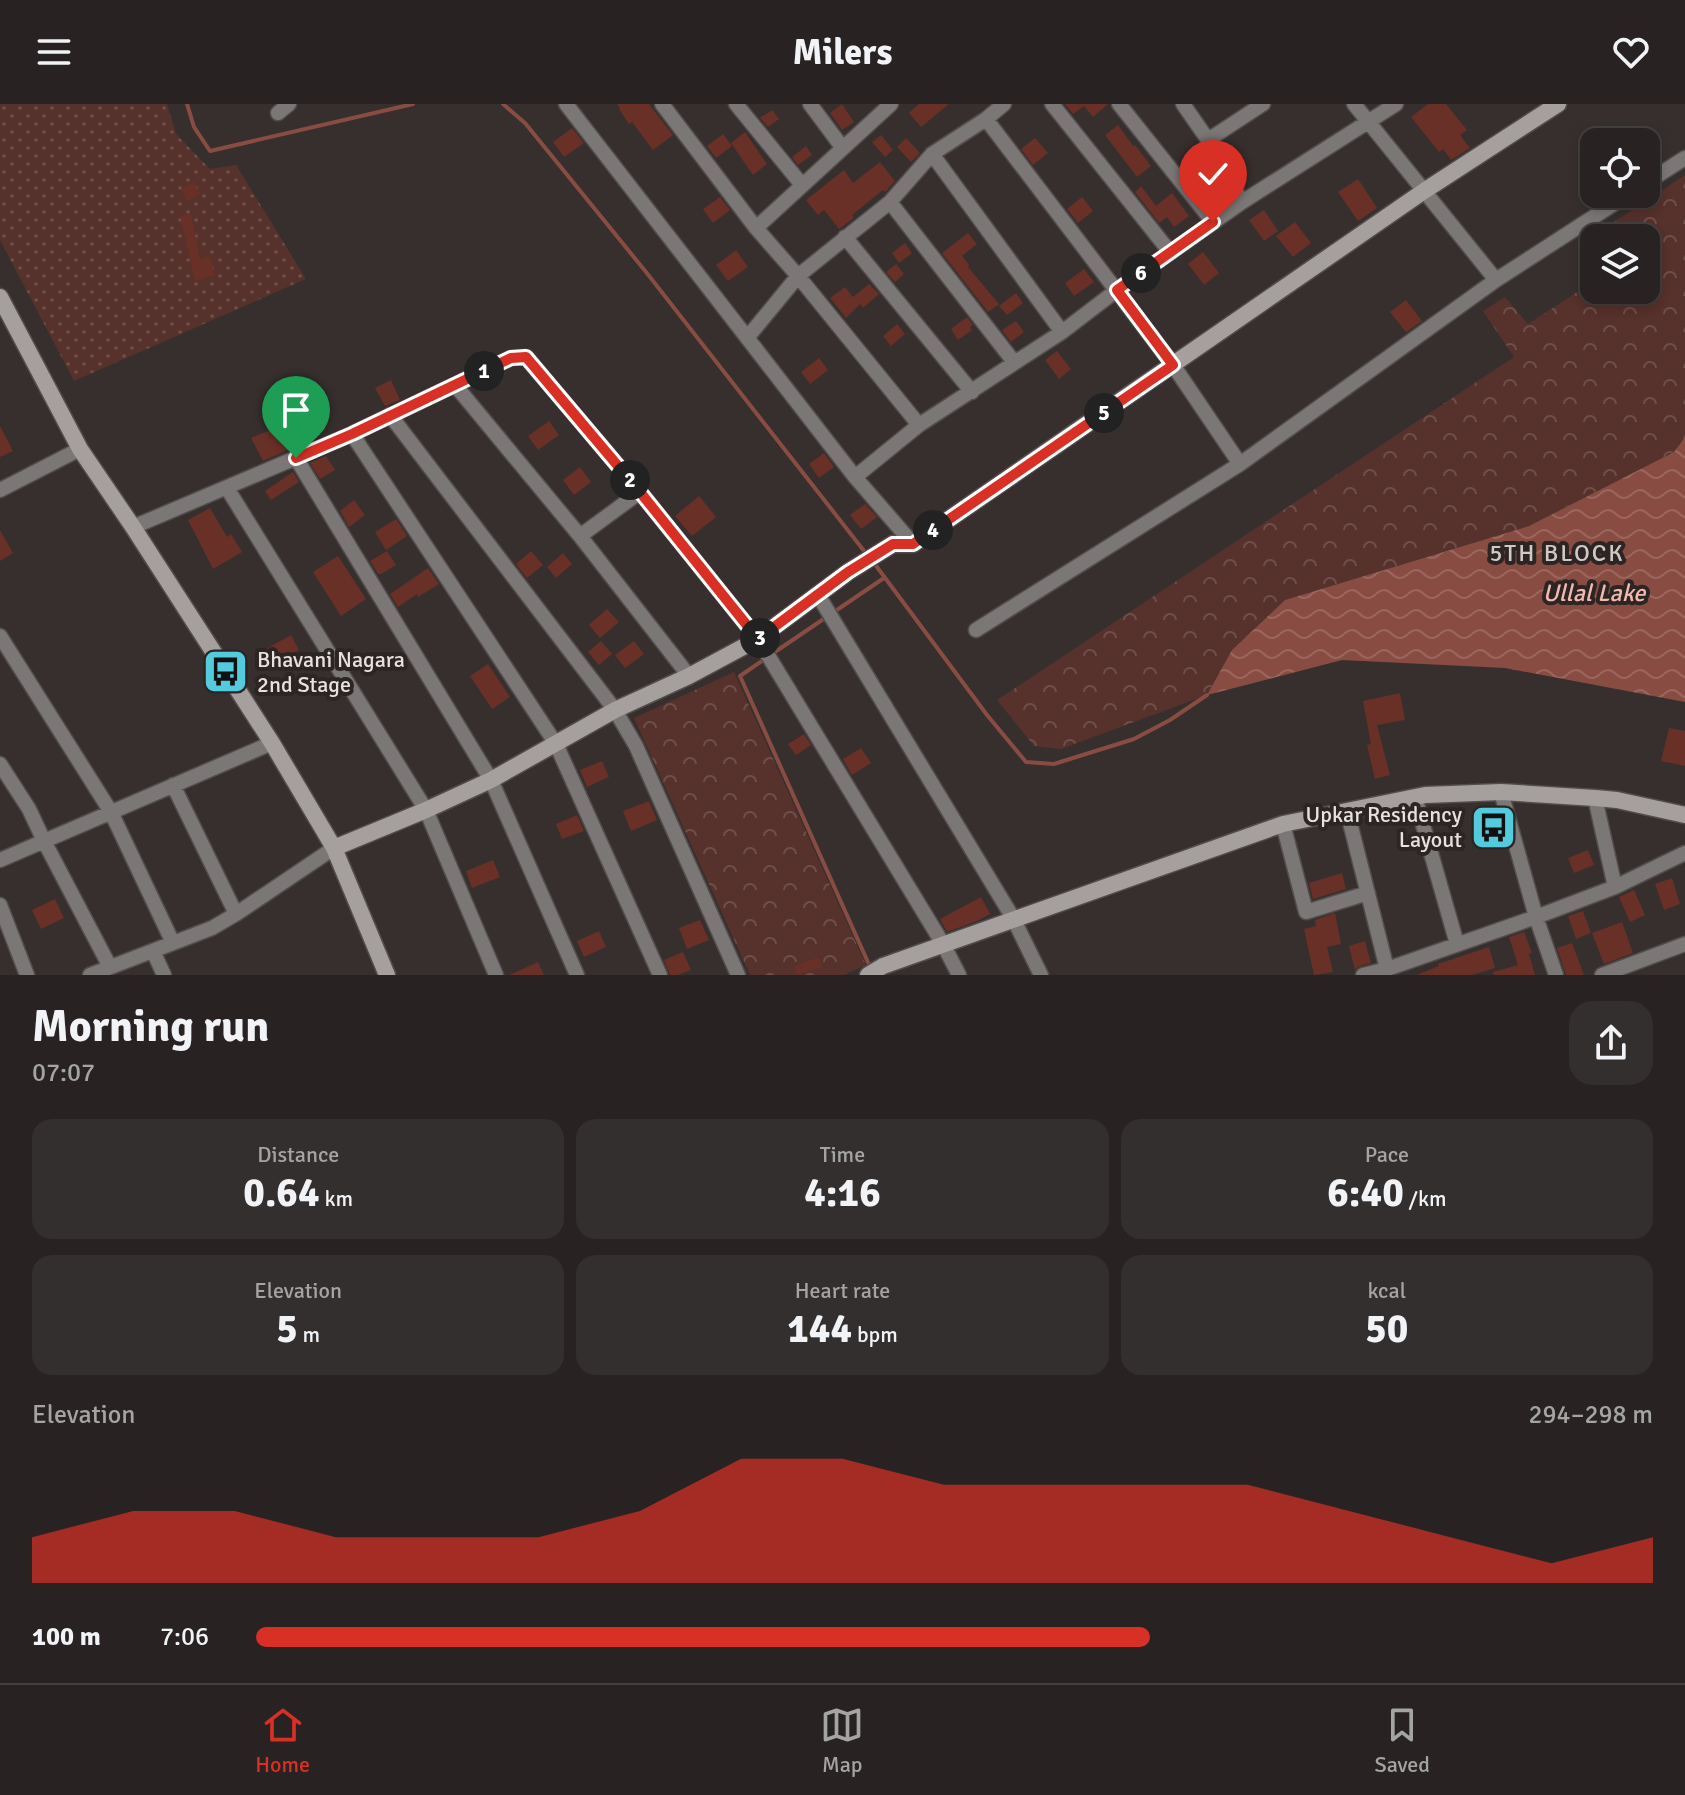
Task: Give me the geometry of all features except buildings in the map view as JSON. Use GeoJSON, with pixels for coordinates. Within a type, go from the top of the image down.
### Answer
{"type":"FeatureCollection","features":[{"type":"Feature","properties":{"kind":"street"},"geometry":{"type":"LineString","coordinates":[[566,104],[855,477],[913,544]]}},
{"type":"Feature","properties":{"kind":"street"},"geometry":{"type":"LineString","coordinates":[[662,104],[756,228],[919,425]]}},
{"type":"Feature","properties":{"kind":"street"},"geometry":{"type":"LineString","coordinates":[[736,104],[802,185]]}},
{"type":"Feature","properties":{"kind":"street"},"geometry":{"type":"LineString","coordinates":[[810,104],[842,147]]}},
{"type":"Feature","properties":{"kind":"street"},"geometry":{"type":"LineString","coordinates":[[747,338],[798,276],[890,202],[932,154],[1004,104]]}},
{"type":"Feature","properties":{"kind":"street"},"geometry":{"type":"LineString","coordinates":[[1052,104],[1170,252]]}},
{"type":"Feature","properties":{"kind":"street"},"geometry":{"type":"LineString","coordinates":[[1119,104],[1213,222]]}},
{"type":"Feature","properties":{"kind":"street"},"geometry":{"type":"LineString","coordinates":[[1183,104],[1208,140],[1242,202]]}},
{"type":"Feature","properties":{"kind":"street"},"geometry":{"type":"LineString","coordinates":[[1208,140],[1263,104]]}},
{"type":"Feature","properties":{"kind":"street"},"geometry":{"type":"LineString","coordinates":[[1354,104],[1496,280]]}},
{"type":"Feature","properties":{"kind":"street"},"geometry":{"type":"LineString","coordinates":[[855,477],[919,425],[1062,332],[1242,202],[1396,104]]}},
{"type":"Feature","properties":{"kind":"street"},"geometry":{"type":"LineString","coordinates":[[90,975],[212,928],[334,848],[491,780],[615,710],[689,676],[758,639],[848,572],[893,544],[913,544],[1424,191],[1558,104]]}},
{"type":"Feature","properties":{"kind":"street"},"geometry":{"type":"LineString","coordinates":[[756,228],[885,106]]}},
{"type":"Feature","properties":{"kind":"street"},"geometry":{"type":"LineString","coordinates":[[986,119],[1173,365],[1240,464]]}},
{"type":"Feature","properties":{"kind":"street"},"geometry":{"type":"LineString","coordinates":[[932,154],[1062,332]]}},
{"type":"Feature","properties":{"kind":"street"},"geometry":{"type":"LineString","coordinates":[[1660,174],[1685,158]]}},
{"type":"Feature","properties":{"kind":"street"},"geometry":{"type":"LineString","coordinates":[[890,202],[1014,362]]}},
{"type":"Feature","properties":{"kind":"street"},"geometry":{"type":"LineString","coordinates":[[976,630],[1240,464],[1496,280],[1607,208]]}},
{"type":"Feature","properties":{"kind":"street"},"geometry":{"type":"LineString","coordinates":[[845,237],[972,392]]}},
{"type":"Feature","properties":{"kind":"street"},"geometry":{"type":"LineString","coordinates":[[0,297],[80,449],[272,743],[334,848],[387,975]]}},
{"type":"Feature","properties":{"kind":"street"},"geometry":{"type":"LineString","coordinates":[[133,527],[352,434],[511,358],[526,357],[758,639],[959,975]]}},
{"type":"Feature","properties":{"kind":"street"},"geometry":{"type":"LineString","coordinates":[[455,385],[580,536],[689,676]]}},
{"type":"Feature","properties":{"kind":"street"},"geometry":{"type":"LineString","coordinates":[[390,415],[615,710],[636,746],[738,975]]}},
{"type":"Feature","properties":{"kind":"street"},"geometry":{"type":"LineString","coordinates":[[352,434],[556,744],[660,975]]}},
{"type":"Feature","properties":{"kind":"street"},"geometry":{"type":"LineString","coordinates":[[0,490],[80,449]]}},
{"type":"Feature","properties":{"kind":"street"},"geometry":{"type":"LineString","coordinates":[[296,458],[491,780],[577,975]]}},
{"type":"Feature","properties":{"kind":"street"},"geometry":{"type":"LineString","coordinates":[[227,488],[426,810],[496,975]]}},
{"type":"Feature","properties":{"kind":"street"},"geometry":{"type":"LineString","coordinates":[[580,536],[640,492]]}},
{"type":"Feature","properties":{"kind":"street"},"geometry":{"type":"LineString","coordinates":[[818,595],[1013,918],[1041,975]]}},
{"type":"Feature","properties":{"kind":"street"},"geometry":{"type":"LineString","coordinates":[[0,636],[111,812],[173,943]]}},
{"type":"Feature","properties":{"kind":"street"},"geometry":{"type":"LineString","coordinates":[[0,860],[272,743]]}},
{"type":"Feature","properties":{"kind":"street"},"geometry":{"type":"LineString","coordinates":[[0,764],[29,809],[110,967]]}},
{"type":"Feature","properties":{"kind":"street"},"geometry":{"type":"LineString","coordinates":[[173,785],[236,914]]}},
{"type":"Feature","properties":{"kind":"street"},"geometry":{"type":"LineString","coordinates":[[868,975],[883,966],[1013,918],[1283,824],[1425,795],[1501,792],[1595,798],[1685,815]]}},
{"type":"Feature","properties":{"kind":"street"},"geometry":{"type":"LineString","coordinates":[[1501,792],[1536,917],[1556,975]]}},
{"type":"Feature","properties":{"kind":"street"},"geometry":{"type":"LineString","coordinates":[[1415,797],[1457,944]]}},
{"type":"Feature","properties":{"kind":"street"},"geometry":{"type":"LineString","coordinates":[[1595,798],[1615,887]]}},
{"type":"Feature","properties":{"kind":"street"},"geometry":{"type":"LineString","coordinates":[[1347,811],[1387,969]]}},
{"type":"Feature","properties":{"kind":"street"},"geometry":{"type":"LineString","coordinates":[[1283,824],[1306,912],[1368,893]]}},
{"type":"Feature","properties":{"kind":"street"},"geometry":{"type":"LineString","coordinates":[[1363,975],[1536,917],[1615,887],[1685,853]]}},
{"type":"Feature","properties":{"kind":"street"},"geometry":{"type":"LineString","coordinates":[[0,905],[27,975]]}},
{"type":"Feature","properties":{"kind":"street"},"geometry":{"type":"LineString","coordinates":[[1602,975],[1685,944]]}},
{"type":"Feature","properties":{"kind":"street"},"geometry":{"type":"LineString","coordinates":[[153,951],[164,975]]}},
{"type":"Feature","properties":{"kind":"green space"},"geometry":{"type":"Polygon","coordinates":[[[0,104],[167,104],[176,134],[210,169],[236,165],[306,279],[74,381],[0,240],[0,104]]]}},
{"type":"Feature","properties":{"kind":"green space"},"geometry":{"type":"Polygon","coordinates":[[[1685,175],[1685,437],[1674,452],[1529,526],[1285,600],[1232,650],[1207,695],[1061,749],[1034,746],[997,700],[1514,357],[1483,311],[1505,297],[1528,324],[1580,290],[1580,304],[1660,304],[1660,224],[1614,222],[1635,208],[1660,208],[1660,192],[1685,175]]]}},
{"type":"Feature","properties":{"kind":"green space"},"geometry":{"type":"Polygon","coordinates":[[[734,672],[866,965],[844,975],[750,975],[634,718],[734,672]]]}},
{"type":"Feature","properties":{"kind":"water","name":"Ullal Lake"},"geometry":{"type":"Polygon","coordinates":[[[1685,437],[1685,702],[1505,668],[1342,660],[1207,695],[1232,650],[1285,600],[1529,526],[1674,452],[1685,437]]]}},
{"type":"Feature","properties":{"kind":"waterway"},"geometry":{"type":"LineString","coordinates":[[187,104],[194,127],[210,151],[413,104]]}},
{"type":"Feature","properties":{"kind":"waterway"},"geometry":{"type":"LineString","coordinates":[[503,104],[525,123],[646,272],[868,556]]}},
{"type":"Feature","properties":{"kind":"waterway"},"geometry":{"type":"LineString","coordinates":[[874,563],[987,715],[1026,762],[1054,764],[1134,739],[1207,695]]}},
{"type":"Feature","properties":{"kind":"waterway"},"geometry":{"type":"LineString","coordinates":[[772,654],[884,578]]}},
{"type":"Feature","properties":{"kind":"waterway"},"geometry":{"type":"LineString","coordinates":[[765,659],[740,676],[871,969]]}},
{"type":"Feature","properties":{"kind":"place","name":"Bhavani Nagara 2nd Stage"},"geometry":{"type":"Point","coordinates":[226,672]}},
{"type":"Feature","properties":{"kind":"place","name":"Upkar Residency Layout"},"geometry":{"type":"Point","coordinates":[1493,827]}},
{"type":"Feature","properties":{"kind":"district","name":"5TH BLOCK"},"geometry":{"type":"Point","coordinates":[1557,553]}},
{"type":"Feature","properties":{"kind":"route"},"geometry":{"type":"LineString","coordinates":[[296,458],[511,358],[526,357],[758,639],[848,572],[893,544],[913,544],[1173,365],[1117,290],[1213,222]]}}]}
